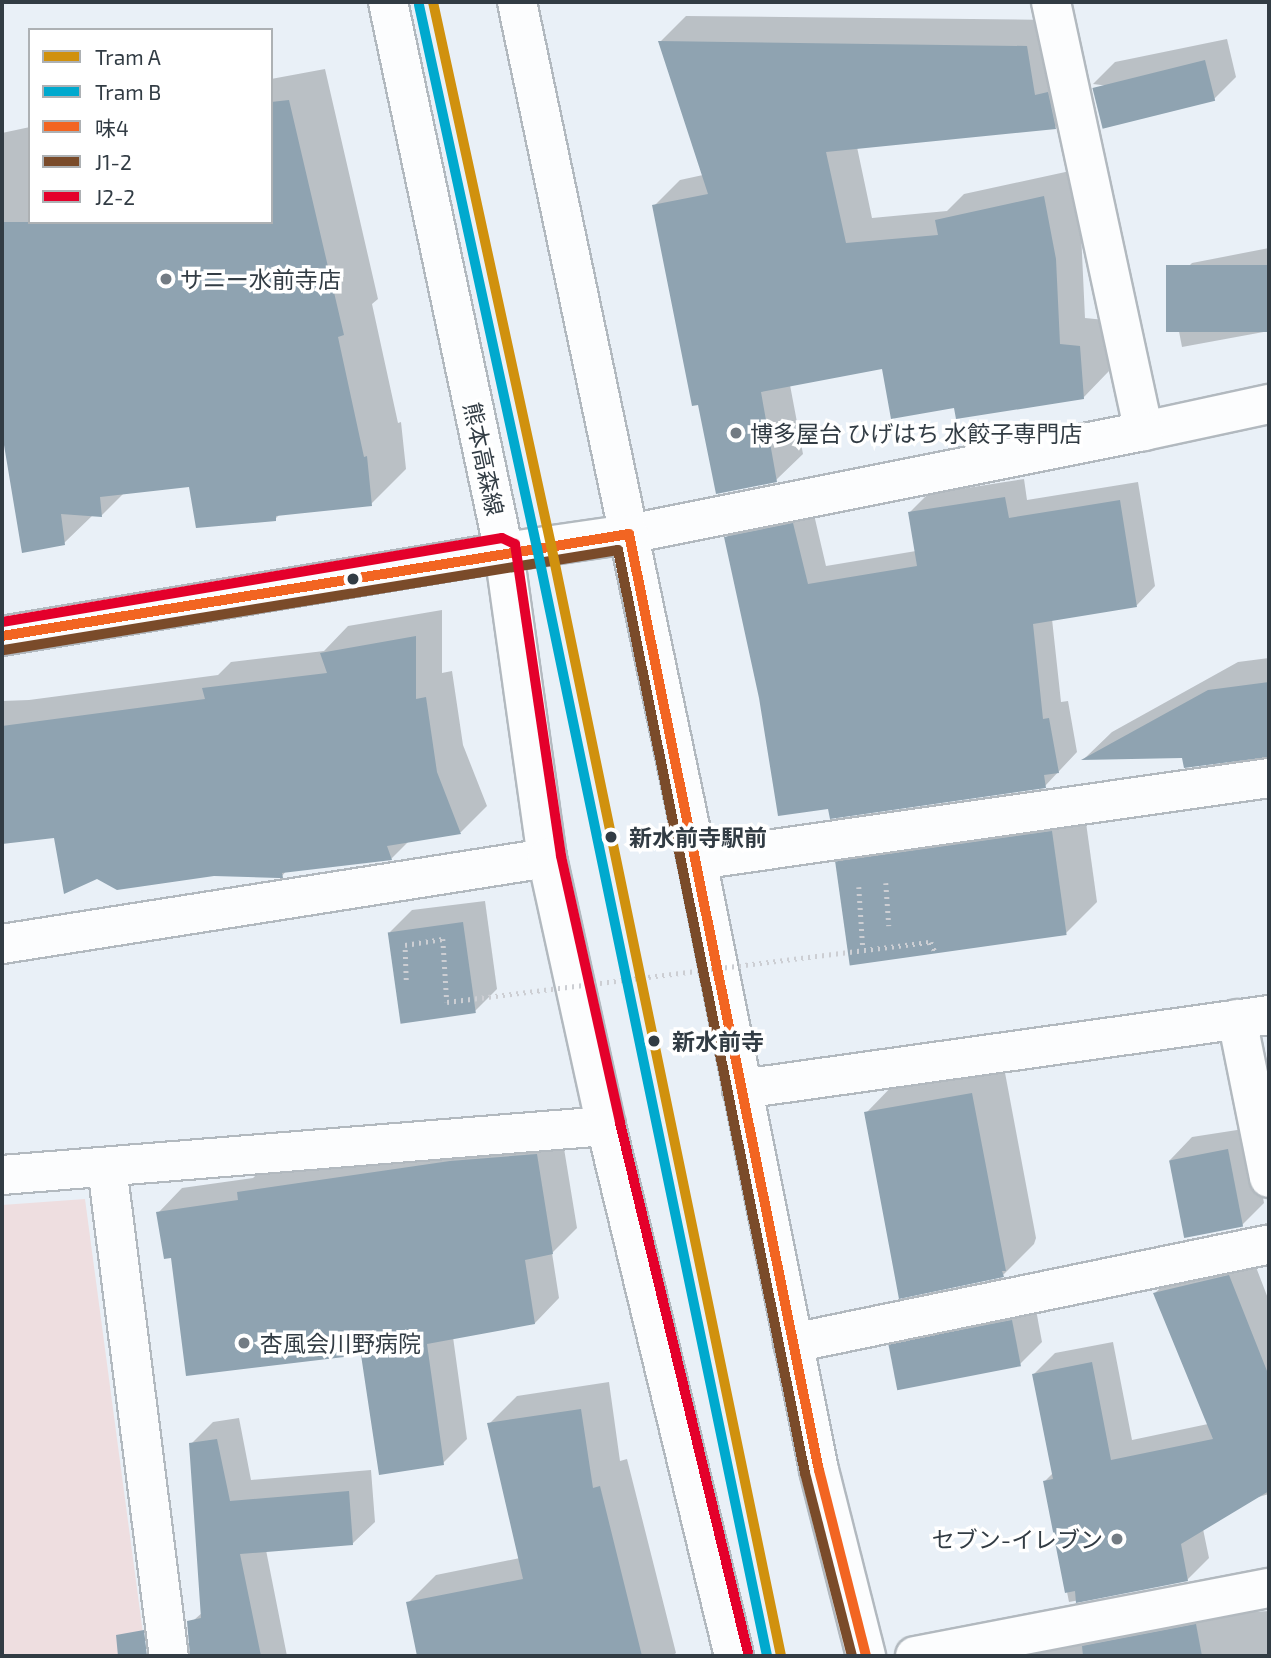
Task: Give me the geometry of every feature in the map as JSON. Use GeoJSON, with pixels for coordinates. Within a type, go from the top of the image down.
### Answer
{"type":"FeatureCollection","features":[{"type":"Feature","properties":{"kind":"street","name":"熊本高森線"},"geometry":{"type":"LineString","coordinates":[[388,2],[504,552],[547,858],[606,1126],[734,1656]]}},
{"type":"Feature","properties":{"kind":"street"},"geometry":{"type":"LineString","coordinates":[[517,2],[697,860],[819,1470],[866,1656]]}},
{"type":"Feature","properties":{"kind":"street"},"geometry":{"type":"LineString","coordinates":[[1051,2],[1144,431]]}},
{"type":"Feature","properties":{"kind":"street"},"geometry":{"type":"LineString","coordinates":[[2,636],[504,552],[629,534],[1269,404]]}},
{"type":"Feature","properties":{"kind":"street"},"geometry":{"type":"LineString","coordinates":[[697,860],[1269,778]]}},
{"type":"Feature","properties":{"kind":"street"},"geometry":{"type":"LineString","coordinates":[[2,944],[547,858]]}},
{"type":"Feature","properties":{"kind":"street"},"geometry":{"type":"LineString","coordinates":[[742,1088],[1253,1017],[1269,1178]]}},
{"type":"Feature","properties":{"kind":"street"},"geometry":{"type":"LineString","coordinates":[[2,1175],[606,1126]]}},
{"type":"Feature","properties":{"kind":"street"},"geometry":{"type":"LineString","coordinates":[[107,1167],[169,1656]]}},
{"type":"Feature","properties":{"kind":"street"},"geometry":{"type":"LineString","coordinates":[[793,1343],[1269,1244]]}},
{"type":"Feature","properties":{"kind":"street"},"geometry":{"type":"LineString","coordinates":[[915,1656],[1269,1588]]}},
{"type":"Feature","properties":{"kind":"path"},"geometry":{"type":"LineString","coordinates":[[885,876],[889,926]]}},
{"type":"Feature","properties":{"kind":"path"},"geometry":{"type":"LineString","coordinates":[[858,877],[863,949]]}},
{"type":"Feature","properties":{"kind":"path"},"geometry":{"type":"LineString","coordinates":[[406,980],[405,945],[443,939],[447,1002],[931,942],[935,952]]}},
{"type":"Feature","properties":{"kind":"shaded area"},"geometry":{"type":"Polygon","coordinates":[[[85,1199],[146,1656],[2,1656],[2,1205],[85,1199]]]}},
{"type":"Feature","properties":{"kind":"building"},"geometry":{"type":"Polygon","coordinates":[[[658,41],[1027,46],[1035,95],[1048,92],[1056,129],[826,152],[846,243],[938,235],[935,220],[1044,196],[1056,259],[1060,344],[1080,346],[1084,399],[956,419],[954,408],[891,419],[882,369],[761,392],[777,482],[716,494],[698,405],[692,406],[652,205],[708,194],[658,41]]]}},
{"type":"Feature","properties":{"kind":"building"},"geometry":{"type":"Polygon","coordinates":[[[1205,60],[1215,101],[1103,129],[1092,88],[1205,60]]]}},
{"type":"Feature","properties":{"kind":"building"},"geometry":{"type":"Polygon","coordinates":[[[289,100],[344,335],[338,337],[364,457],[367,456],[372,506],[276,516],[276,521],[196,528],[189,487],[100,497],[102,517],[61,514],[65,545],[22,553],[2,433],[2,222],[273,224],[273,102],[289,100]]]}},
{"type":"Feature","properties":{"kind":"building"},"geometry":{"type":"Polygon","coordinates":[[[1166,265],[1269,265],[1269,332],[1166,332],[1166,265]]]}},
{"type":"Feature","properties":{"kind":"building"},"geometry":{"type":"Polygon","coordinates":[[[1005,497],[1009,518],[1120,500],[1137,607],[1033,624],[1043,719],[1049,718],[1059,773],[1044,775],[1046,788],[830,819],[828,809],[778,816],[759,698],[724,537],[793,523],[808,584],[917,566],[908,512],[1005,497]]]}},
{"type":"Feature","properties":{"kind":"building"},"geometry":{"type":"Polygon","coordinates":[[[416,636],[416,699],[426,697],[437,772],[461,834],[387,846],[392,860],[282,873],[283,878],[214,876],[117,890],[97,879],[64,894],[54,838],[2,844],[2,726],[205,699],[202,688],[327,673],[320,653],[416,636]]]}},
{"type":"Feature","properties":{"kind":"building"},"geometry":{"type":"Polygon","coordinates":[[[1269,682],[1269,757],[1184,768],[1182,758],[1081,760],[1208,690],[1269,682]]]}},
{"type":"Feature","properties":{"kind":"building"},"geometry":{"type":"Polygon","coordinates":[[[1052,831],[1067,935],[850,965],[835,861],[1052,831]]]}},
{"type":"Feature","properties":{"kind":"building"},"geometry":{"type":"Polygon","coordinates":[[[463,922],[476,1013],[401,1024],[388,933],[463,922]]]}},
{"type":"Feature","properties":{"kind":"building"},"geometry":{"type":"Polygon","coordinates":[[[972,1093],[1006,1271],[1002,1271],[1004,1277],[899,1299],[864,1112],[972,1093]]]}},
{"type":"Feature","properties":{"kind":"building"},"geometry":{"type":"Polygon","coordinates":[[[1228,1149],[1243,1227],[1184,1238],[1169,1160],[1228,1149]]]}},
{"type":"Feature","properties":{"kind":"building"},"geometry":{"type":"Polygon","coordinates":[[[537,1154],[553,1254],[525,1260],[535,1324],[427,1344],[444,1465],[379,1475],[361,1355],[186,1376],[171,1258],[164,1259],[156,1212],[238,1200],[237,1192],[450,1161],[537,1154]]]}},
{"type":"Feature","properties":{"kind":"building"},"geometry":{"type":"Polygon","coordinates":[[[1229,1275],[1269,1376],[1269,1491],[1181,1544],[1188,1581],[1076,1603],[1075,1591],[1065,1593],[1043,1481],[1053,1479],[1032,1374],[1092,1362],[1111,1460],[1213,1439],[1153,1293],[1229,1275]]]}},
{"type":"Feature","properties":{"kind":"building"},"geometry":{"type":"Polygon","coordinates":[[[1012,1320],[1021,1366],[897,1390],[888,1344],[1012,1320]]]}},
{"type":"Feature","properties":{"kind":"building"},"geometry":{"type":"Polygon","coordinates":[[[581,1409],[593,1488],[600,1486],[642,1656],[417,1656],[406,1602],[523,1579],[487,1423],[581,1409]]]}},
{"type":"Feature","properties":{"kind":"building"},"geometry":{"type":"Polygon","coordinates":[[[217,1439],[230,1501],[349,1491],[353,1545],[240,1554],[261,1656],[190,1656],[187,1621],[201,1618],[189,1443],[217,1439]]]}},
{"type":"Feature","properties":{"kind":"building"},"geometry":{"type":"Polygon","coordinates":[[[1196,1624],[1202,1656],[1083,1656],[1082,1646],[1196,1624]]]}},
{"type":"Feature","properties":{"kind":"building"},"geometry":{"type":"Polygon","coordinates":[[[144,1630],[147,1656],[118,1656],[116,1635],[144,1630]]]}},
{"type":"Feature","properties":{"kind":"tram line","name":"A"},"geometry":{"type":"LineString","coordinates":[[433,2],[551,545],[781,1656]]}},
{"type":"Feature","properties":{"kind":"tram line","name":"B"},"geometry":{"type":"LineString","coordinates":[[419,5],[537,548],[767,1656]]}},
{"type":"Feature","properties":{"kind":"transit line","name":"味4"},"geometry":{"type":"LineString","coordinates":[[2,636],[629,534],[819,1470],[866,1656]]}},
{"type":"Feature","properties":{"kind":"transit line","name":"J2-2"},"geometry":{"type":"LineString","coordinates":[[2,622],[502,538],[515,544],[561,856],[620,1123],[748,1653]]}},
{"type":"Feature","properties":{"kind":"transit line","name":"J1-2"},"geometry":{"type":"LineString","coordinates":[[4,650],[618,550],[805,1473],[852,1656]]}},
{"type":"Feature","properties":{"kind":"place","name":"サニー水前寺店"},"geometry":{"type":"Point","coordinates":[166,279]}},
{"type":"Feature","properties":{"kind":"place","name":"博多屋台 ひげはち 水餃子専門店"},"geometry":{"type":"Point","coordinates":[736,433]}},
{"type":"Feature","properties":{"kind":"place","name":"新水前寺駅前"},"geometry":{"type":"Point","coordinates":[611,837]}},
{"type":"Feature","properties":{"kind":"place","name":"新水前寺"},"geometry":{"type":"Point","coordinates":[654,1041]}},
{"type":"Feature","properties":{"kind":"place","name":"杏風会川野病院"},"geometry":{"type":"Point","coordinates":[244,1343]}},
{"type":"Feature","properties":{"kind":"place","name":"セブン-イレブン"},"geometry":{"type":"Point","coordinates":[1117,1539]}}]}
